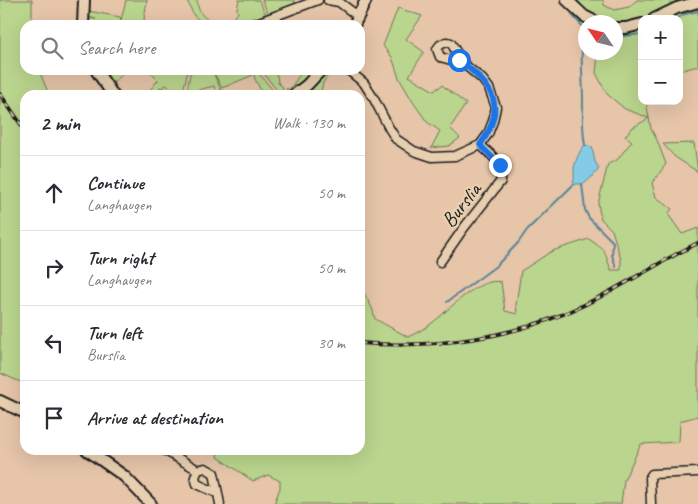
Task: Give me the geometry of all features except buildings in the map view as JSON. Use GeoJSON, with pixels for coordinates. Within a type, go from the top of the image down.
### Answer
{"type":"FeatureCollection","features":[{"type":"Feature","properties":{"kind":"street"},"geometry":{"type":"LineString","coordinates":[[83,20],[84,0]]}},
{"type":"Feature","properties":{"kind":"street"},"geometry":{"type":"LineString","coordinates":[[264,20],[318,0]]}},
{"type":"Feature","properties":{"kind":"street"},"geometry":{"type":"LineString","coordinates":[[328,0],[339,1],[356,20]]}},
{"type":"Feature","properties":{"kind":"street"},"geometry":{"type":"LineString","coordinates":[[357,20],[366,0]]}},
{"type":"Feature","properties":{"kind":"street"},"geometry":{"type":"LineString","coordinates":[[567,0],[583,15]]}},
{"type":"Feature","properties":{"kind":"street"},"geometry":{"type":"LineString","coordinates":[[662,15],[677,8],[698,2]]}},
{"type":"Feature","properties":{"kind":"street"},"geometry":{"type":"LineString","coordinates":[[623,28],[638,25]]}},
{"type":"Feature","properties":{"kind":"street"},"geometry":{"type":"LineString","coordinates":[[354,75],[364,83],[396,139],[409,148],[432,157],[444,158],[463,154],[480,145],[488,134],[496,107],[494,98],[482,79],[459,60]]}},
{"type":"Feature","properties":{"kind":"street"},"geometry":{"type":"LineString","coordinates":[[99,75],[109,90]]}},
{"type":"Feature","properties":{"kind":"street"},"geometry":{"type":"LineString","coordinates":[[300,90],[317,75]]}},
{"type":"Feature","properties":{"kind":"street","name":"Burslia"},"geometry":{"type":"LineString","coordinates":[[440,262],[501,181],[500,165],[480,145]]}},
{"type":"Feature","properties":{"kind":"street"},"geometry":{"type":"LineString","coordinates":[[0,401],[20,411]]}},
{"type":"Feature","properties":{"kind":"street"},"geometry":{"type":"LineString","coordinates":[[95,455],[124,476],[151,504]]}},
{"type":"Feature","properties":{"kind":"street"},"geometry":{"type":"LineString","coordinates":[[172,455],[198,470],[205,468],[214,473],[220,504]]}},
{"type":"Feature","properties":{"kind":"street"},"geometry":{"type":"LineString","coordinates":[[198,470],[195,477],[197,484],[217,493]]}},
{"type":"Feature","properties":{"kind":"street"},"geometry":{"type":"LineString","coordinates":[[651,504],[650,477],[652,474],[698,472]]}},
{"type":"Feature","properties":{"kind":"green space"},"geometry":{"type":"Polygon","coordinates":[[[0,0],[32,0],[32,20],[20,20],[20,75],[41,75],[47,90],[20,90],[20,382],[0,373],[0,0]]]}},
{"type":"Feature","properties":{"kind":"green space"},"geometry":{"type":"Polygon","coordinates":[[[126,0],[147,0],[144,20],[121,20],[126,0]]]}},
{"type":"Feature","properties":{"kind":"green space"},"geometry":{"type":"Polygon","coordinates":[[[187,0],[197,0],[199,10],[208,20],[199,20],[194,16],[187,0]]]}},
{"type":"Feature","properties":{"kind":"green space"},"geometry":{"type":"Polygon","coordinates":[[[239,0],[259,0],[266,15],[258,20],[231,20],[238,13],[239,0]]]}},
{"type":"Feature","properties":{"kind":"green space"},"geometry":{"type":"Polygon","coordinates":[[[262,0],[294,0],[295,4],[269,15],[262,0]]]}},
{"type":"Feature","properties":{"kind":"green space"},"geometry":{"type":"Polygon","coordinates":[[[577,0],[603,0],[604,5],[614,10],[629,7],[637,0],[698,0],[698,66],[683,70],[683,15],[638,15],[638,105],[647,105],[651,129],[666,164],[652,183],[656,197],[672,209],[668,214],[682,234],[698,228],[698,416],[680,421],[679,442],[641,444],[624,480],[621,504],[274,504],[280,488],[280,481],[268,475],[253,481],[217,455],[365,455],[365,295],[375,319],[408,337],[429,325],[474,289],[492,282],[501,282],[505,311],[517,314],[516,305],[521,271],[552,251],[589,239],[604,250],[611,270],[621,270],[621,260],[612,230],[601,219],[598,204],[608,164],[617,160],[632,141],[625,136],[632,128],[649,118],[625,109],[607,94],[596,73],[597,60],[623,60],[623,15],[588,15],[577,0]]]}},
{"type":"Feature","properties":{"kind":"green space"},"geometry":{"type":"Polygon","coordinates":[[[398,8],[422,16],[406,39],[424,52],[409,76],[434,91],[442,85],[466,104],[450,128],[460,138],[449,146],[431,148],[440,131],[427,122],[413,102],[399,78],[392,57],[383,46],[398,8]]]}},
{"type":"Feature","properties":{"kind":"green space"},"geometry":{"type":"Polygon","coordinates":[[[88,11],[120,17],[121,20],[87,20],[87,18],[96,19],[87,17],[88,11]]]}},
{"type":"Feature","properties":{"kind":"green space"},"geometry":{"type":"Polygon","coordinates":[[[104,75],[122,75],[111,85],[104,75]]]}},
{"type":"Feature","properties":{"kind":"green space"},"geometry":{"type":"Polygon","coordinates":[[[153,75],[187,75],[183,90],[176,90],[165,85],[163,88],[160,87],[160,90],[150,90],[158,80],[153,75]]]}},
{"type":"Feature","properties":{"kind":"green space"},"geometry":{"type":"Polygon","coordinates":[[[190,75],[214,75],[221,90],[215,90],[214,86],[198,90],[187,90],[190,75]]]}},
{"type":"Feature","properties":{"kind":"green space"},"geometry":{"type":"Polygon","coordinates":[[[215,75],[253,75],[222,88],[215,75]]]}},
{"type":"Feature","properties":{"kind":"green space"},"geometry":{"type":"Polygon","coordinates":[[[255,75],[260,75],[273,90],[260,90],[255,75]]]}},
{"type":"Feature","properties":{"kind":"green space"},"geometry":{"type":"Polygon","coordinates":[[[265,75],[277,75],[278,83],[283,87],[282,90],[277,90],[265,75]]]}},
{"type":"Feature","properties":{"kind":"green space"},"geometry":{"type":"Polygon","coordinates":[[[300,75],[312,75],[296,90],[289,90],[300,75]]]}},
{"type":"Feature","properties":{"kind":"green space"},"geometry":{"type":"Polygon","coordinates":[[[324,75],[328,75],[321,90],[308,90],[324,75]]]}},
{"type":"Feature","properties":{"kind":"green space"},"geometry":{"type":"Polygon","coordinates":[[[694,143],[698,172],[675,157],[663,144],[694,143]]]}},
{"type":"Feature","properties":{"kind":"water"},"geometry":{"type":"Polygon","coordinates":[[[585,145],[592,147],[595,162],[599,168],[584,184],[572,186],[574,167],[585,145]]]}},
{"type":"Feature","properties":{"kind":"waterway"},"geometry":{"type":"LineString","coordinates":[[683,15],[698,11]]}},
{"type":"Feature","properties":{"kind":"waterway"},"geometry":{"type":"LineString","coordinates":[[572,15],[578,21]]}},
{"type":"Feature","properties":{"kind":"waterway"},"geometry":{"type":"LineString","coordinates":[[623,36],[638,34]]}},
{"type":"Feature","properties":{"kind":"waterway"},"geometry":{"type":"LineString","coordinates":[[582,60],[583,134],[585,145]]}},
{"type":"Feature","properties":{"kind":"waterway"},"geometry":{"type":"LineString","coordinates":[[582,184],[585,210],[589,218],[613,242],[612,255],[616,267]]}},
{"type":"Feature","properties":{"kind":"waterway"},"geometry":{"type":"LineString","coordinates":[[447,302],[496,266],[518,243],[527,230],[572,186]]}},
{"type":"Feature","properties":{"kind":"railway"},"geometry":{"type":"LineString","coordinates":[[0,94],[20,123]]}},
{"type":"Feature","properties":{"kind":"railway"},"geometry":{"type":"LineString","coordinates":[[365,343],[417,344],[446,342],[474,339],[530,326],[584,305],[698,243]]}},
{"type":"Feature","properties":{"kind":"route"},"geometry":{"type":"LineString","coordinates":[[459,60],[482,79],[494,98],[496,107],[493,121],[488,134],[480,145],[500,165]]}}]}
